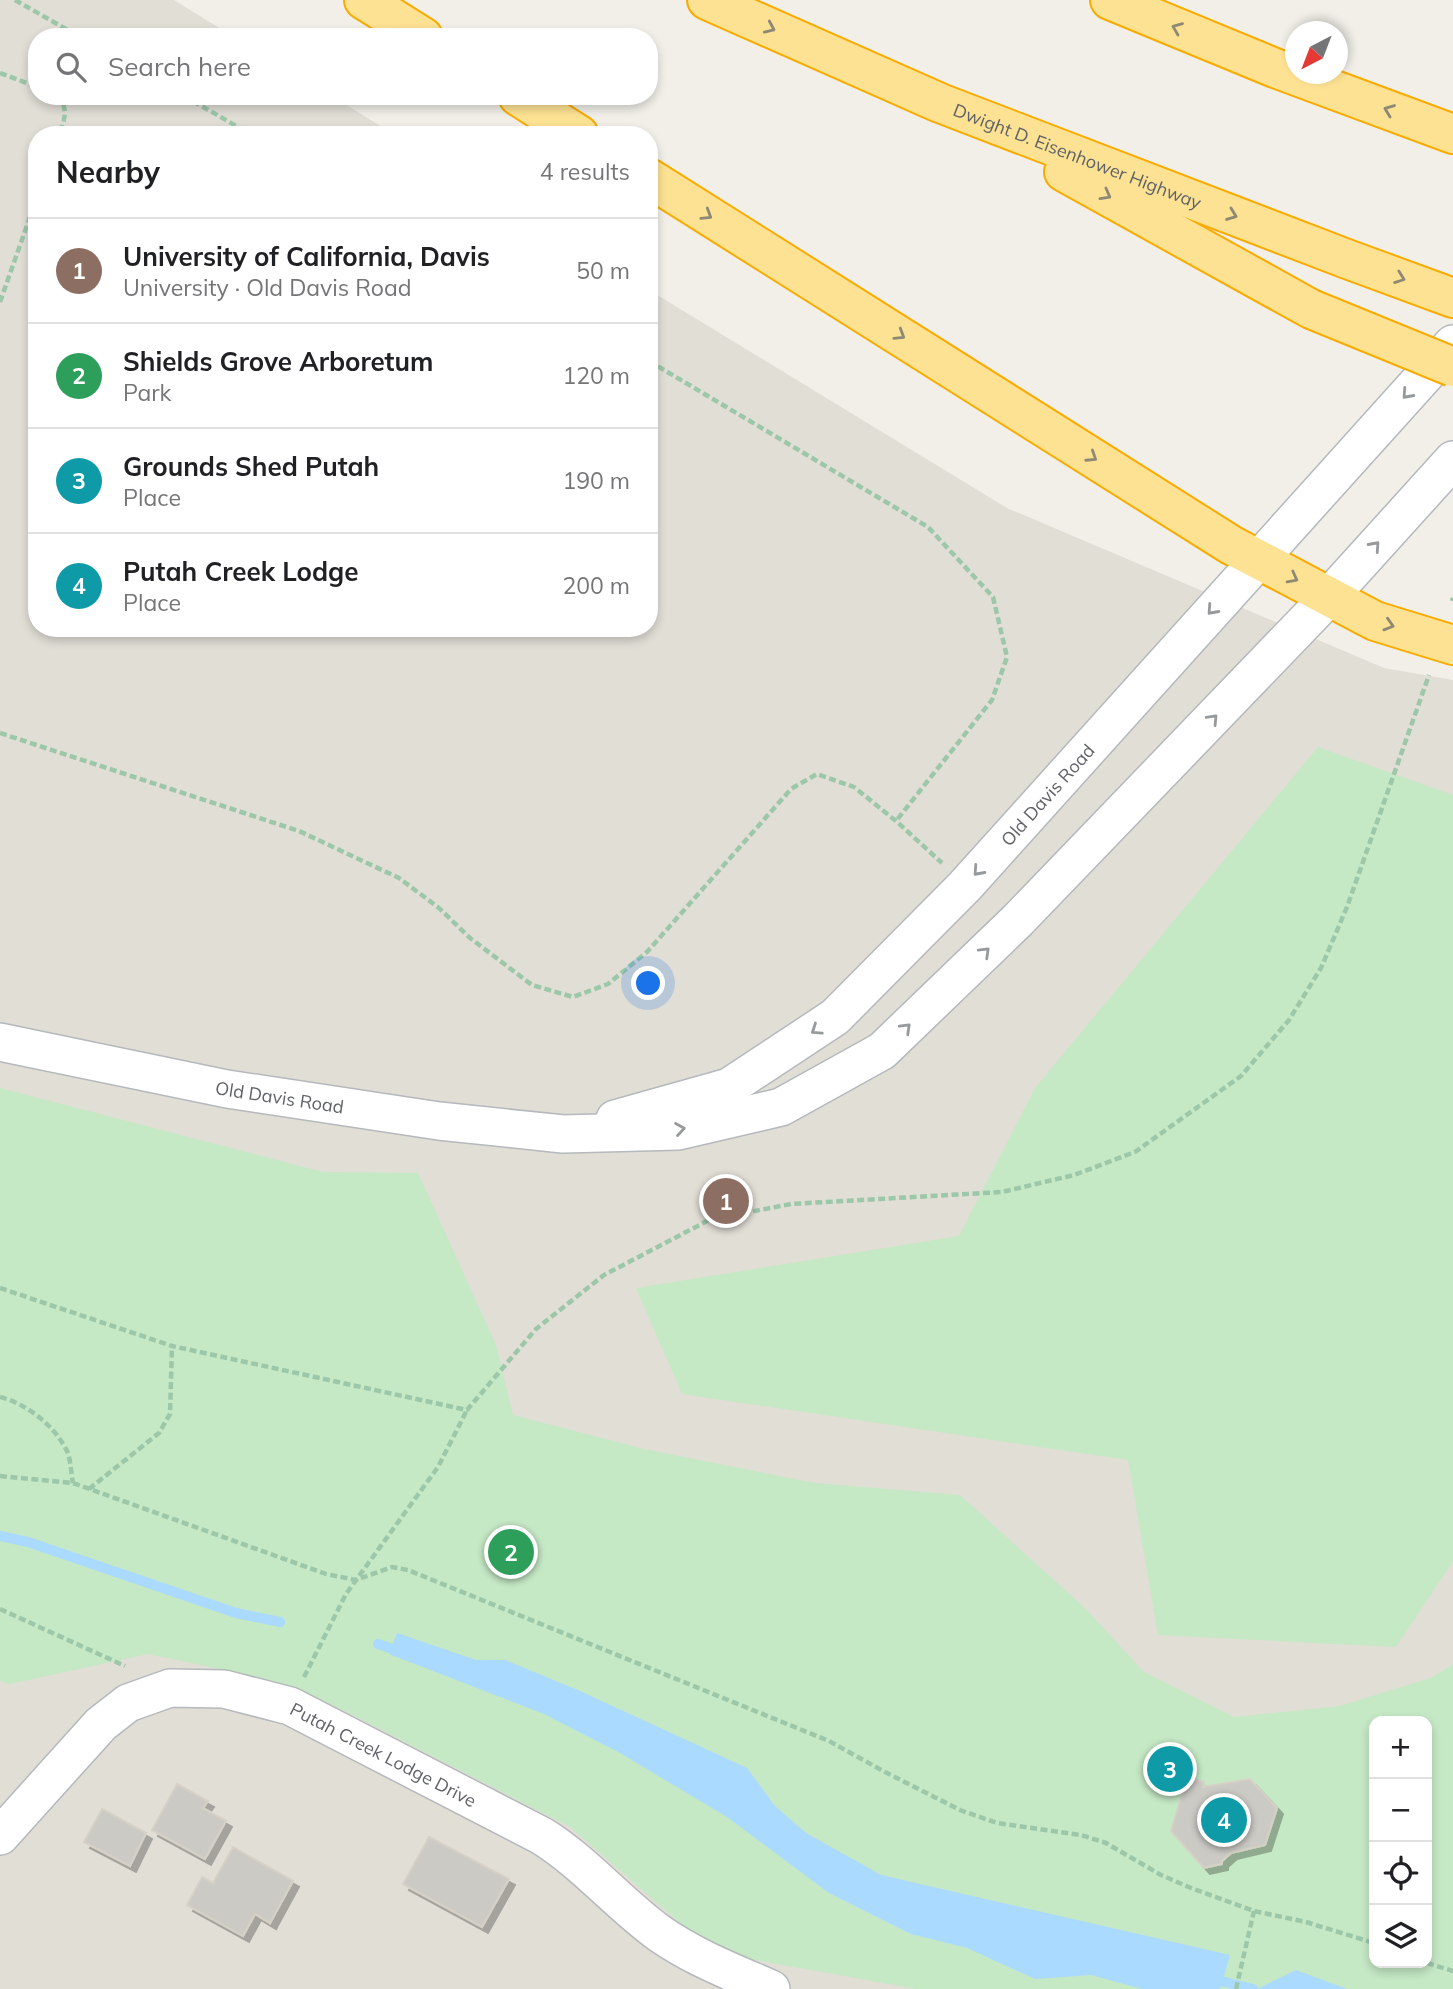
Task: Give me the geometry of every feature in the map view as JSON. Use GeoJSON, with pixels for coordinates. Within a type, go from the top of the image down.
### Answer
{"type":"FeatureCollection","features":[{"type":"Feature","properties":{"kind":"highway"},"geometry":{"type":"LineString","coordinates":[[364,0],[409,28]]}},
{"type":"Feature","properties":{"kind":"highway","name":"Dwight D. Eisenhower Highway"},"geometry":{"type":"LineString","coordinates":[[707,0],[940,103],[1453,298]]}},
{"type":"Feature","properties":{"kind":"highway"},"geometry":{"type":"LineString","coordinates":[[1110,0],[1275,68],[1453,134]]}},
{"type":"Feature","properties":{"kind":"highway"},"geometry":{"type":"LineString","coordinates":[[940,103],[1311,309],[1453,367]]}},
{"type":"Feature","properties":{"kind":"highway"},"geometry":{"type":"LineString","coordinates":[[532,105],[565,126]]}},
{"type":"Feature","properties":{"kind":"highway"},"geometry":{"type":"LineString","coordinates":[[658,184],[1231,545],[1442,658]]}},
{"type":"Feature","properties":{"kind":"street","name":"Old Davis Road"},"geometry":{"type":"LineString","coordinates":[[563,1133],[729,1087],[835,1017],[965,886],[1453,344]]}},
{"type":"Feature","properties":{"kind":"street","name":"Old Davis Road"},"geometry":{"type":"LineString","coordinates":[[0,1042],[227,1089],[439,1121],[563,1133],[678,1131],[781,1107],[882,1051],[1018,920],[1329,597],[1453,460]]}},
{"type":"Feature","properties":{"kind":"street","name":"Putah Creek Lodge Drive"},"geometry":{"type":"LineString","coordinates":[[0,1836],[101,1724],[128,1703],[170,1688],[224,1689],[290,1706],[542,1836],[565,1850],[658,1932],[695,1956],[771,1989]]}},
{"type":"Feature","properties":{"kind":"path"},"geometry":{"type":"LineString","coordinates":[[15,0],[64,28]]}},
{"type":"Feature","properties":{"kind":"path"},"geometry":{"type":"LineString","coordinates":[[0,74],[28,84]]}},
{"type":"Feature","properties":{"kind":"path"},"geometry":{"type":"LineString","coordinates":[[62,126],[66,113],[64,105]]}},
{"type":"Feature","properties":{"kind":"path"},"geometry":{"type":"LineString","coordinates":[[200,105],[236,126]]}},
{"type":"Feature","properties":{"kind":"path"},"geometry":{"type":"LineString","coordinates":[[0,302],[28,223]]}},
{"type":"Feature","properties":{"kind":"path"},"geometry":{"type":"LineString","coordinates":[[658,366],[928,527],[993,597],[1007,657],[992,700],[896,821]]}},
{"type":"Feature","properties":{"kind":"path"},"geometry":{"type":"LineString","coordinates":[[299,1686],[346,1594],[438,1467],[467,1410],[536,1329],[604,1275],[709,1220],[791,1205],[1002,1192],[1074,1175],[1135,1152],[1241,1076],[1289,1020],[1321,968],[1348,907],[1442,658]]}},
{"type":"Feature","properties":{"kind":"path"},"geometry":{"type":"LineString","coordinates":[[0,733],[311,837],[399,878],[439,908],[470,938],[532,985],[573,997],[608,984],[647,952],[791,789],[817,775],[854,787],[896,821],[965,886]]}},
{"type":"Feature","properties":{"kind":"path"},"geometry":{"type":"LineString","coordinates":[[0,1288],[172,1346],[467,1410]]}},
{"type":"Feature","properties":{"kind":"path"},"geometry":{"type":"LineString","coordinates":[[88,1489],[159,1433],[170,1413],[172,1346]]}},
{"type":"Feature","properties":{"kind":"path"},"geometry":{"type":"LineString","coordinates":[[0,1397],[13,1401],[43,1420],[68,1452],[73,1483]]}},
{"type":"Feature","properties":{"kind":"path"},"geometry":{"type":"LineString","coordinates":[[0,1476],[73,1483],[326,1574],[356,1580],[392,1567],[408,1570],[829,1741],[960,1810],[997,1823],[1081,1835],[1106,1843],[1161,1875],[1254,1911],[1306,1922],[1369,1941]]}},
{"type":"Feature","properties":{"kind":"path"},"geometry":{"type":"LineString","coordinates":[[0,1609],[170,1688]]}},
{"type":"Feature","properties":{"kind":"path"},"geometry":{"type":"LineString","coordinates":[[1236,1989],[1254,1911]]}},
{"type":"Feature","properties":{"kind":"path"},"geometry":{"type":"LineString","coordinates":[[1432,1964],[1453,1971]]}},
{"type":"Feature","properties":{"kind":"shaded area"},"geometry":{"type":"Polygon","coordinates":[[[0,0],[174,0],[219,28],[28,28],[28,105],[347,105],[380,126],[28,126],[28,637],[658,637],[658,295],[1007,508],[1384,668],[1453,680],[1453,1989],[0,1989],[0,0]]]}},
{"type":"Feature","properties":{"kind":"green space"},"geometry":{"type":"Polygon","coordinates":[[[1318,747],[1453,795],[1453,1561],[1396,1647],[1158,1635],[1128,1460],[682,1394],[636,1288],[959,1236],[1035,1088],[1318,747]]]}},
{"type":"Feature","properties":{"kind":"green space"},"geometry":{"type":"Polygon","coordinates":[[[0,1088],[323,1172],[418,1173],[496,1345],[513,1415],[644,1449],[815,1483],[960,1495],[1086,1609],[1144,1672],[1234,1717],[1340,1706],[1433,1677],[1453,1664],[1453,1989],[916,1989],[744,1958],[688,1930],[570,1827],[341,1709],[263,1678],[148,1654],[10,1684],[0,1681],[0,1088]]]}},
{"type":"Feature","properties":{"kind":"water"},"geometry":{"type":"Polygon","coordinates":[[[397,1633],[476,1660],[505,1660],[580,1691],[747,1768],[775,1806],[806,1833],[881,1875],[1230,1955],[1220,1989],[1142,1989],[1091,1975],[1035,1979],[967,1948],[911,1934],[829,1893],[727,1817],[620,1753],[544,1714],[389,1654],[397,1633]]]}},
{"type":"Feature","properties":{"kind":"water"},"geometry":{"type":"Polygon","coordinates":[[[1296,1970],[1347,1989],[1257,1989],[1296,1970]]]}},
{"type":"Feature","properties":{"kind":"building"},"geometry":{"type":"Polygon","coordinates":[[[1158,1757],[1187,1767],[1182,1781],[1154,1771],[1158,1757]]]}},
{"type":"Feature","properties":{"kind":"building"},"geometry":{"type":"Polygon","coordinates":[[[1187,1777],[1204,1782],[1203,1787],[1250,1779],[1277,1808],[1265,1845],[1231,1853],[1222,1864],[1204,1868],[1171,1831],[1187,1777]]]}},
{"type":"Feature","properties":{"kind":"building"},"geometry":{"type":"Polygon","coordinates":[[[177,1784],[208,1801],[203,1808],[226,1821],[205,1859],[152,1830],[177,1784]]]}},
{"type":"Feature","properties":{"kind":"building"},"geometry":{"type":"Polygon","coordinates":[[[102,1809],[146,1833],[130,1866],[84,1842],[102,1809]]]}},
{"type":"Feature","properties":{"kind":"building"},"geometry":{"type":"Polygon","coordinates":[[[429,1837],[509,1879],[482,1927],[403,1884],[429,1837]]]}},
{"type":"Feature","properties":{"kind":"building"},"geometry":{"type":"Polygon","coordinates":[[[233,1847],[293,1881],[270,1923],[255,1914],[243,1936],[187,1905],[202,1877],[213,1883],[233,1847]]]}},
{"type":"Feature","properties":{"kind":"waterway"},"geometry":{"type":"LineString","coordinates":[[0,1536],[28,1542],[236,1613],[280,1622]]}},
{"type":"Feature","properties":{"kind":"waterway"},"geometry":{"type":"LineString","coordinates":[[378,1644],[402,1652]]}},
{"type":"Feature","properties":{"kind":"waterway"},"geometry":{"type":"LineString","coordinates":[[1213,1979],[1253,1989]]}},
{"type":"Feature","properties":{"kind":"place","name":"University of California, Davis"},"geometry":{"type":"Point","coordinates":[726,1201]}},
{"type":"Feature","properties":{"kind":"place","name":"Shields Grove Arboretum"},"geometry":{"type":"Point","coordinates":[511,1552]}},
{"type":"Feature","properties":{"kind":"place","name":"Grounds Shed Putah"},"geometry":{"type":"Point","coordinates":[1170,1769]}},
{"type":"Feature","properties":{"kind":"place","name":"Putah Creek Lodge"},"geometry":{"type":"Point","coordinates":[1224,1820]}}]}
